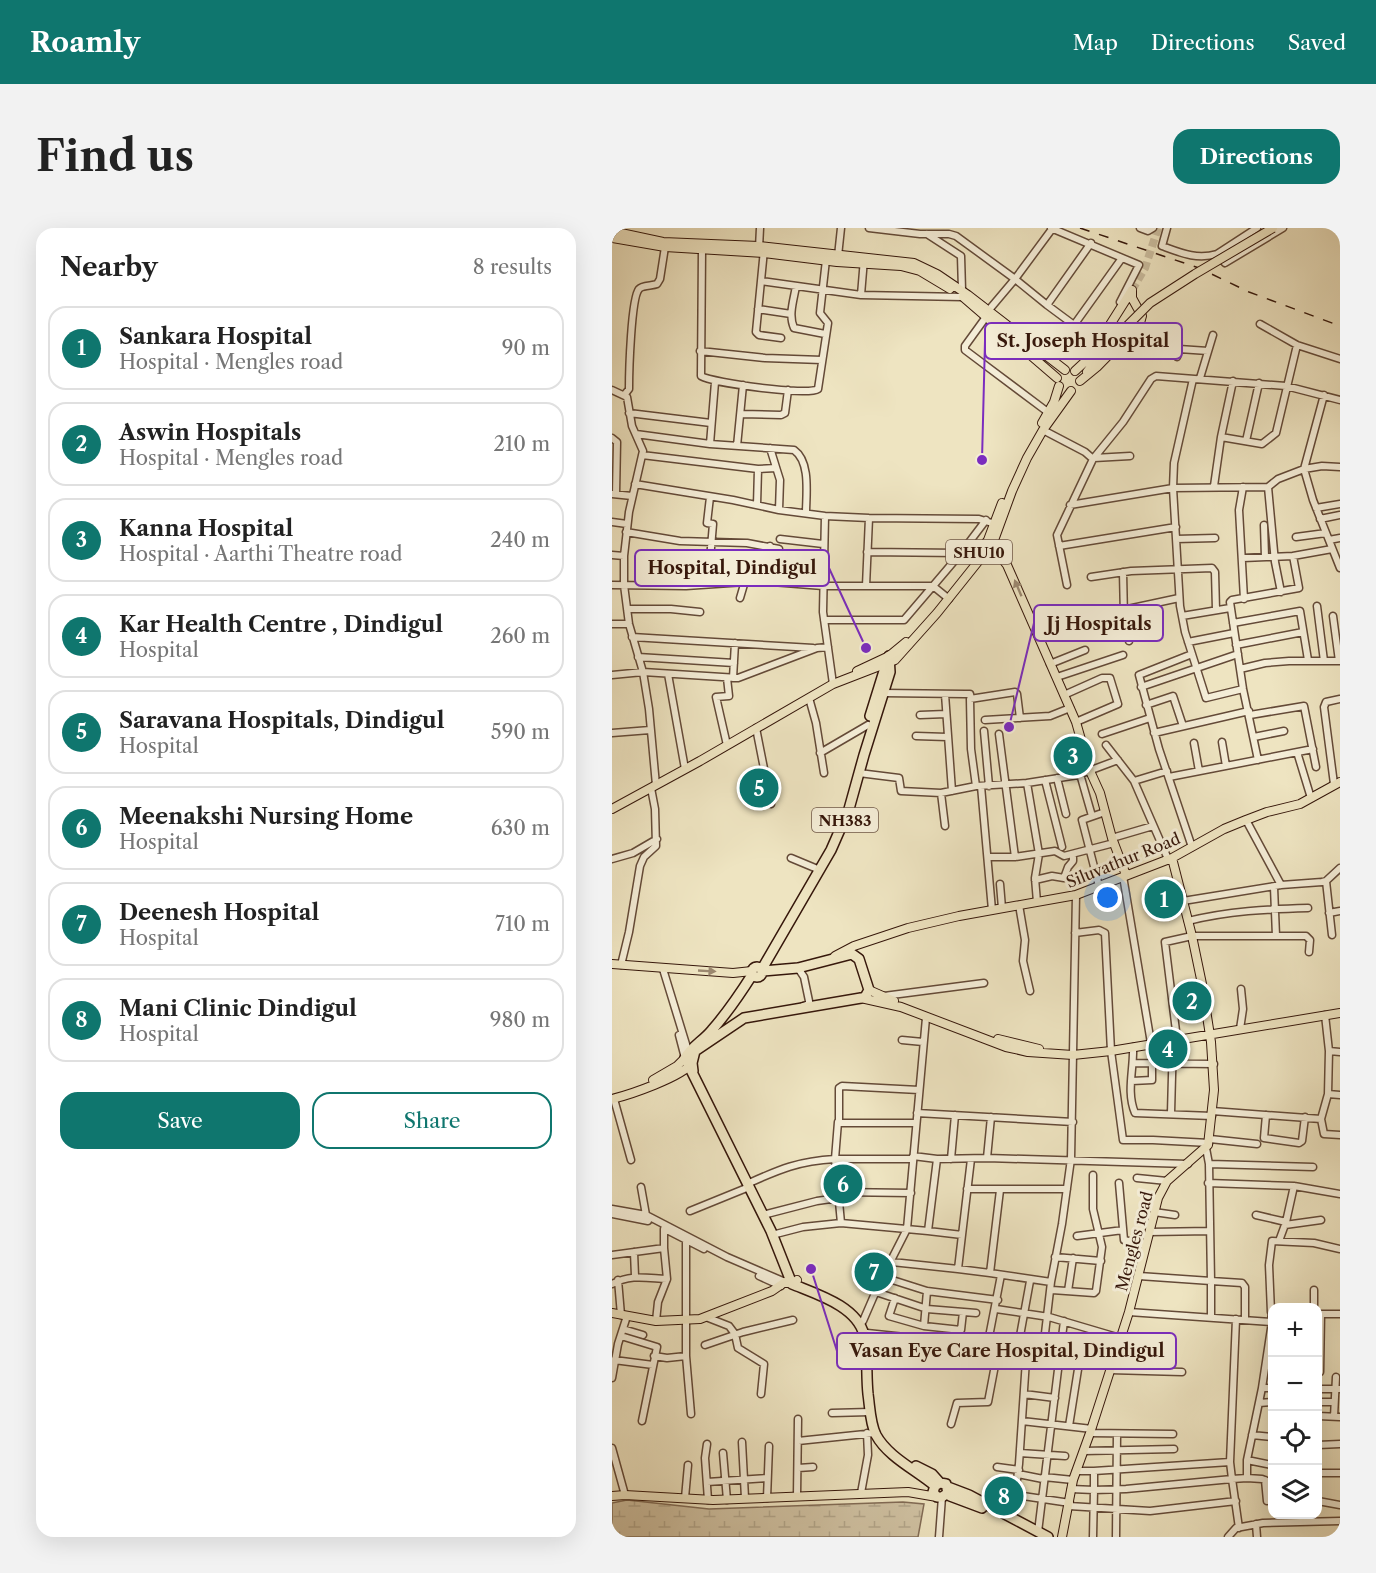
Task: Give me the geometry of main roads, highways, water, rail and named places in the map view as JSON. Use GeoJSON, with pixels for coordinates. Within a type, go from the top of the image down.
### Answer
{"type":"FeatureCollection","features":[{"type":"Feature","properties":{"kind":"highway","name":"NH383"},"geometry":{"type":"LineString","coordinates":[[758,972],[839,835],[890,672],[888,662]]}},
{"type":"Feature","properties":{"kind":"highway","name":"NH383"},"geometry":{"type":"LineString","coordinates":[[758,972],[841,820],[888,662]]}},
{"type":"Feature","properties":{"kind":"highway"},"geometry":{"type":"LineString","coordinates":[[688,1060],[695,1051],[744,1018],[865,997],[869,990],[856,956],[852,954],[798,968],[758,972],[711,1032],[688,1060]]}},
{"type":"Feature","properties":{"kind":"highway"},"geometry":{"type":"LineString","coordinates":[[770,955],[769,963],[776,970]]}},
{"type":"Feature","properties":{"kind":"highway"},"geometry":{"type":"LineString","coordinates":[[739,995],[737,1010],[744,1018]]}},
{"type":"Feature","properties":{"kind":"highway"},"geometry":{"type":"LineString","coordinates":[[688,1060],[763,1215],[789,1281],[836,1304],[858,1322],[862,1329],[865,1342],[871,1433],[895,1456],[940,1490],[1000,1516],[1037,1536],[1048,1537]]}},
{"type":"Feature","properties":{"kind":"highway"},"geometry":{"type":"LineString","coordinates":[[789,1281],[839,1299],[863,1321],[870,1344],[873,1411],[879,1432],[897,1452],[932,1474],[940,1490]]}},
{"type":"Feature","properties":{"kind":"highway"},"geometry":{"type":"LineString","coordinates":[[940,1490],[969,1495],[1012,1518],[1037,1536]]}},
{"type":"Feature","properties":{"kind":"main road","name":"SHU10"},"geometry":{"type":"LineString","coordinates":[[947,597],[990,542],[990,522],[1014,473],[1056,398],[1058,382],[1092,364],[1150,303],[1272,228]]}},
{"type":"Feature","properties":{"kind":"main road"},"geometry":{"type":"LineString","coordinates":[[615,232],[665,247],[702,250],[762,249],[826,261],[864,261]]}},
{"type":"Feature","properties":{"kind":"main road"},"geometry":{"type":"LineString","coordinates":[[615,232],[663,242],[838,256],[920,271],[962,294],[1074,374],[1097,368],[1140,323],[1142,316],[1132,298],[1131,291],[1089,358],[1074,374]]}},
{"type":"Feature","properties":{"kind":"main road"},"geometry":{"type":"LineString","coordinates":[[987,314],[1066,392],[1071,392]]}},
{"type":"Feature","properties":{"kind":"main road","name":"SHU10"},"geometry":{"type":"LineString","coordinates":[[612,809],[860,669],[888,662],[947,597],[990,542],[1012,491],[1043,430],[1071,392],[1076,389],[1074,374]]}},
{"type":"Feature","properties":{"kind":"main road"},"geometry":{"type":"LineString","coordinates":[[990,542],[1007,565],[1076,722],[1125,876]]}},
{"type":"Feature","properties":{"kind":"main road","name":"Siluvathur Road"},"geometry":{"type":"LineString","coordinates":[[829,959],[871,940],[908,928],[1002,908],[1076,896],[1170,858],[1224,829],[1267,812],[1288,808],[1337,783]]}},
{"type":"Feature","properties":{"kind":"main road"},"geometry":{"type":"LineString","coordinates":[[1170,858],[1192,936],[1209,1034]]}},
{"type":"Feature","properties":{"kind":"main road"},"geometry":{"type":"LineString","coordinates":[[861,965],[861,948],[871,940]]}},
{"type":"Feature","properties":{"kind":"main road"},"geometry":{"type":"LineString","coordinates":[[612,964],[733,973],[758,972]]}},
{"type":"Feature","properties":{"kind":"main road"},"geometry":{"type":"LineString","coordinates":[[869,990],[979,1035]]}},
{"type":"Feature","properties":{"kind":"main road"},"geometry":{"type":"LineString","coordinates":[[861,998],[901,1007],[926,1018],[1028,1052],[1074,1054],[1111,1051],[1340,1013]]}},
{"type":"Feature","properties":{"kind":"main road","name":"Mengles road"},"geometry":{"type":"LineString","coordinates":[[1062,1537],[1073,1480],[1129,1312],[1160,1191],[1167,1181],[1188,1164],[1208,1143],[1215,1090],[1209,1034]]}},
{"type":"Feature","properties":{"kind":"main road"},"geometry":{"type":"LineString","coordinates":[[613,1098],[648,1088],[688,1060]]}},
{"type":"Feature","properties":{"kind":"main road"},"geometry":{"type":"LineString","coordinates":[[612,1313],[656,1321],[686,1321],[706,1317],[772,1292],[789,1281]]}},
{"type":"Feature","properties":{"kind":"main road"},"geometry":{"type":"LineString","coordinates":[[612,1496],[727,1500],[940,1490]]}},
{"type":"Feature","properties":{"kind":"tunnel"},"geometry":{"type":"LineString","coordinates":[[1132,290],[1145,268],[1158,228]]}},
{"type":"Feature","properties":{"kind":"railway"},"geometry":{"type":"LineString","coordinates":[[1080,228],[1199,268],[1249,292],[1340,326]]}},
{"type":"Feature","properties":{"kind":"place","name":"St. Joseph Hospital"},"geometry":{"type":"Point","coordinates":[982,460]}},
{"type":"Feature","properties":{"kind":"place","name":"Hospital, Dindigul"},"geometry":{"type":"Point","coordinates":[866,648]}},
{"type":"Feature","properties":{"kind":"place","name":"Jj Hospitals"},"geometry":{"type":"Point","coordinates":[1009,727]}},
{"type":"Feature","properties":{"kind":"place","name":"Kanna Hospital"},"geometry":{"type":"Point","coordinates":[1073,756]}},
{"type":"Feature","properties":{"kind":"place","name":"Saravana Hospitals, Dindigul"},"geometry":{"type":"Point","coordinates":[759,788]}},
{"type":"Feature","properties":{"kind":"place","name":"Sankara Hospital"},"geometry":{"type":"Point","coordinates":[1164,899]}},
{"type":"Feature","properties":{"kind":"place","name":"Aswin Hospitals"},"geometry":{"type":"Point","coordinates":[1192,1001]}},
{"type":"Feature","properties":{"kind":"place","name":"Kar Health Centre , Dindigul"},"geometry":{"type":"Point","coordinates":[1168,1049]}},
{"type":"Feature","properties":{"kind":"place","name":"Meenakshi Nursing Home"},"geometry":{"type":"Point","coordinates":[843,1184]}},
{"type":"Feature","properties":{"kind":"place","name":"Vasan Eye Care Hospital, Dindigul"},"geometry":{"type":"Point","coordinates":[811,1269]}},
{"type":"Feature","properties":{"kind":"place","name":"Deenesh Hospital"},"geometry":{"type":"Point","coordinates":[874,1272]}},
{"type":"Feature","properties":{"kind":"place","name":"Mani Clinic Dindigul"},"geometry":{"type":"Point","coordinates":[1004,1496]}}]}
